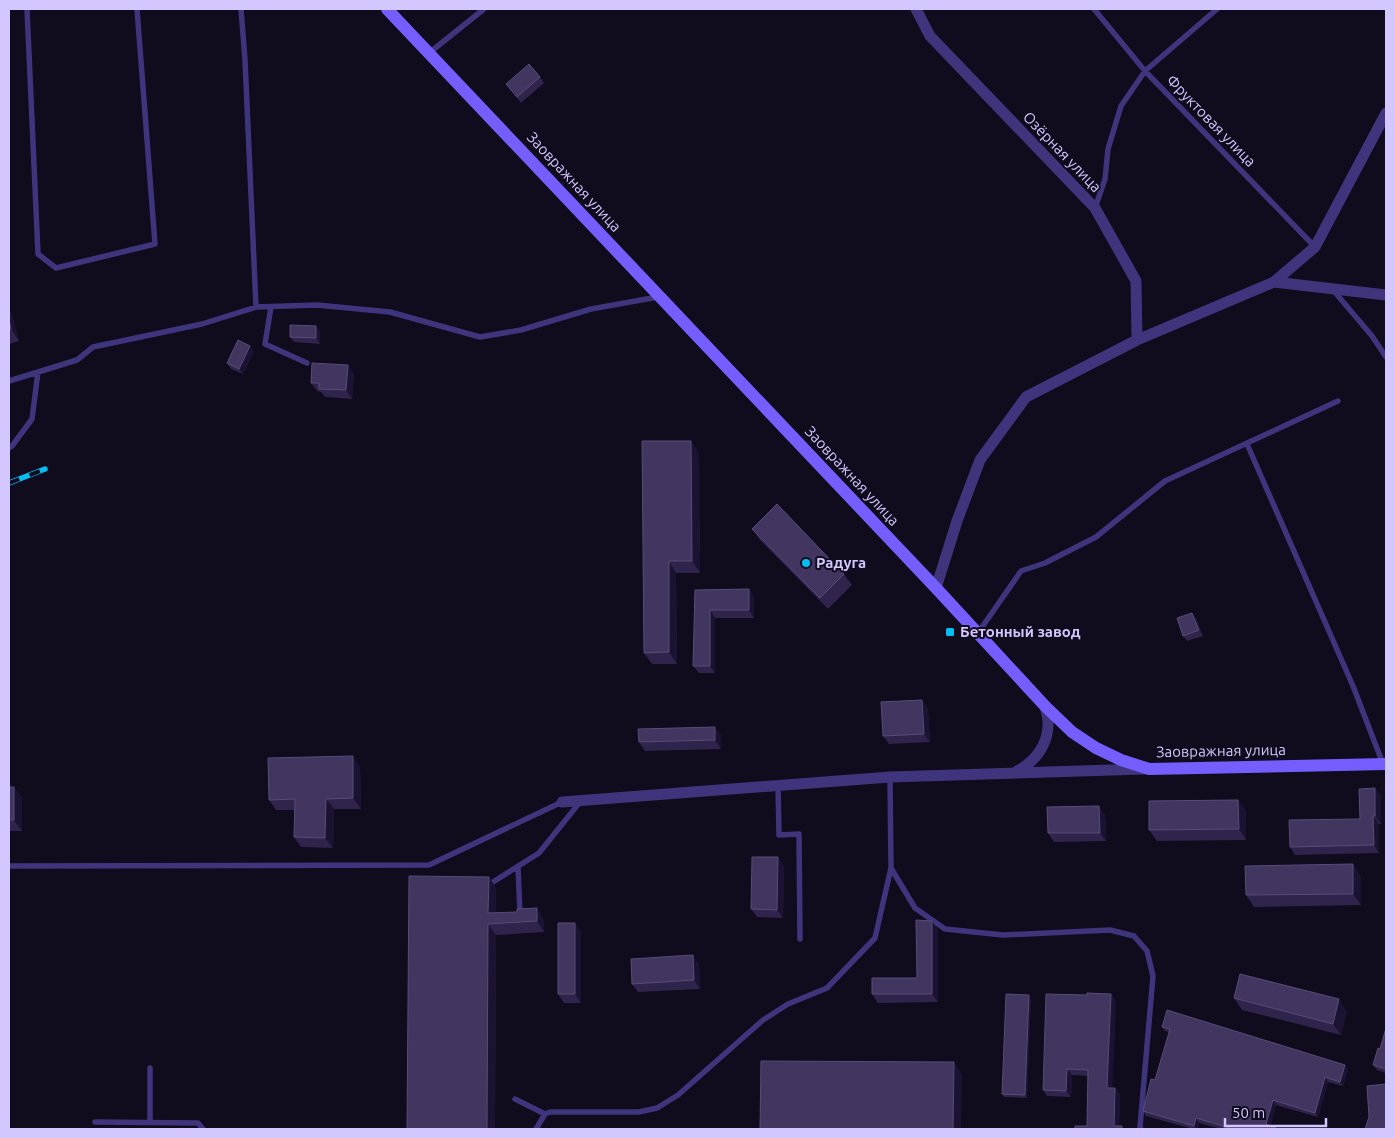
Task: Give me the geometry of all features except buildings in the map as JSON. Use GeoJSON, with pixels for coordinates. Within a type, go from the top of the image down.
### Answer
{"type":"FeatureCollection","features":[{"type":"Feature","properties":{"kind":"street","name":"Заовражная улица"},"geometry":{"type":"LineString","coordinates":[[387,9],[936,588],[1045,706],[1072,732],[1096,748],[1121,760],[1149,769],[1385,764]]}},
{"type":"Feature","properties":{"kind":"street","name":"Озёрная улица"},"geometry":{"type":"LineString","coordinates":[[916,9],[930,36],[1095,208],[1136,281],[1137,340]]}},
{"type":"Feature","properties":{"kind":"street"},"geometry":{"type":"LineString","coordinates":[[936,588],[957,521],[980,460],[1026,397],[1137,340],[1274,282],[1315,247],[1386,113]]}},
{"type":"Feature","properties":{"kind":"street"},"geometry":{"type":"LineString","coordinates":[[1274,282],[1386,296]]}},
{"type":"Feature","properties":{"kind":"street"},"geometry":{"type":"LineString","coordinates":[[1013,773],[1026,767],[1038,755],[1046,740],[1048,723],[1045,706]]}},
{"type":"Feature","properties":{"kind":"street"},"geometry":{"type":"LineString","coordinates":[[562,802],[890,777],[1149,769]]}},
{"type":"Feature","properties":{"kind":"lane"},"geometry":{"type":"LineString","coordinates":[[26,9],[38,254],[56,268],[155,244],[137,9]]}},
{"type":"Feature","properties":{"kind":"lane"},"geometry":{"type":"LineString","coordinates":[[241,9],[256,307]]}},
{"type":"Feature","properties":{"kind":"lane"},"geometry":{"type":"LineString","coordinates":[[428,53],[484,9]]}},
{"type":"Feature","properties":{"kind":"lane","name":"Фруктовая улица"},"geometry":{"type":"LineString","coordinates":[[1094,9],[1145,71],[1315,247]]}},
{"type":"Feature","properties":{"kind":"lane"},"geometry":{"type":"LineString","coordinates":[[1095,208],[1105,179],[1108,149],[1121,106],[1145,71],[1216,9]]}},
{"type":"Feature","properties":{"kind":"lane"},"geometry":{"type":"LineString","coordinates":[[1333,290],[1372,336],[1386,358]]}},
{"type":"Feature","properties":{"kind":"lane"},"geometry":{"type":"LineString","coordinates":[[9,381],[77,360],[94,347],[202,324],[256,307],[317,305],[390,312],[480,338],[521,330],[591,309],[660,296]]}},
{"type":"Feature","properties":{"kind":"lane"},"geometry":{"type":"LineString","coordinates":[[271,307],[265,344],[307,363]]}},
{"type":"Feature","properties":{"kind":"lane"},"geometry":{"type":"LineString","coordinates":[[9,448],[32,418],[38,372]]}},
{"type":"Feature","properties":{"kind":"lane"},"geometry":{"type":"LineString","coordinates":[[978,633],[1021,571],[1045,563],[1096,537],[1165,481],[1338,401]]}},
{"type":"Feature","properties":{"kind":"lane"},"geometry":{"type":"LineString","coordinates":[[1247,444],[1353,686],[1385,764]]}},
{"type":"Feature","properties":{"kind":"lane"},"geometry":{"type":"LineString","coordinates":[[536,1129],[545,1114],[550,1112],[639,1112],[657,1108],[678,1095],[764,1020],[788,1004],[826,988],[875,938],[891,868],[890,777]]}},
{"type":"Feature","properties":{"kind":"lane"},"geometry":{"type":"LineString","coordinates":[[778,785],[779,835],[799,834],[800,939]]}},
{"type":"Feature","properties":{"kind":"lane"},"geometry":{"type":"LineString","coordinates":[[493,882],[539,853],[582,800]]}},
{"type":"Feature","properties":{"kind":"lane"},"geometry":{"type":"LineString","coordinates":[[9,866],[429,865],[562,802]]}},
{"type":"Feature","properties":{"kind":"lane"},"geometry":{"type":"LineString","coordinates":[[518,867],[520,914]]}},
{"type":"Feature","properties":{"kind":"lane"},"geometry":{"type":"LineString","coordinates":[[891,868],[915,908],[945,929],[1003,934],[1110,930],[1134,936],[1147,951],[1153,976],[1140,1129]]}},
{"type":"Feature","properties":{"kind":"lane"},"geometry":{"type":"LineString","coordinates":[[150,1068],[150,1122]]}},
{"type":"Feature","properties":{"kind":"lane"},"geometry":{"type":"LineString","coordinates":[[515,1099],[545,1114]]}},
{"type":"Feature","properties":{"kind":"lane"},"geometry":{"type":"LineString","coordinates":[[95,1122],[198,1123],[203,1129]]}},
{"type":"Feature","properties":{"kind":"railway"},"geometry":{"type":"LineString","coordinates":[[9,483],[45,469]]}},
{"type":"Feature","properties":{"kind":"place","name":"Радуга"},"geometry":{"type":"Point","coordinates":[806,563]}},
{"type":"Feature","properties":{"kind":"place","name":"Бетонный завод"},"geometry":{"type":"Point","coordinates":[950,632]}}]}
